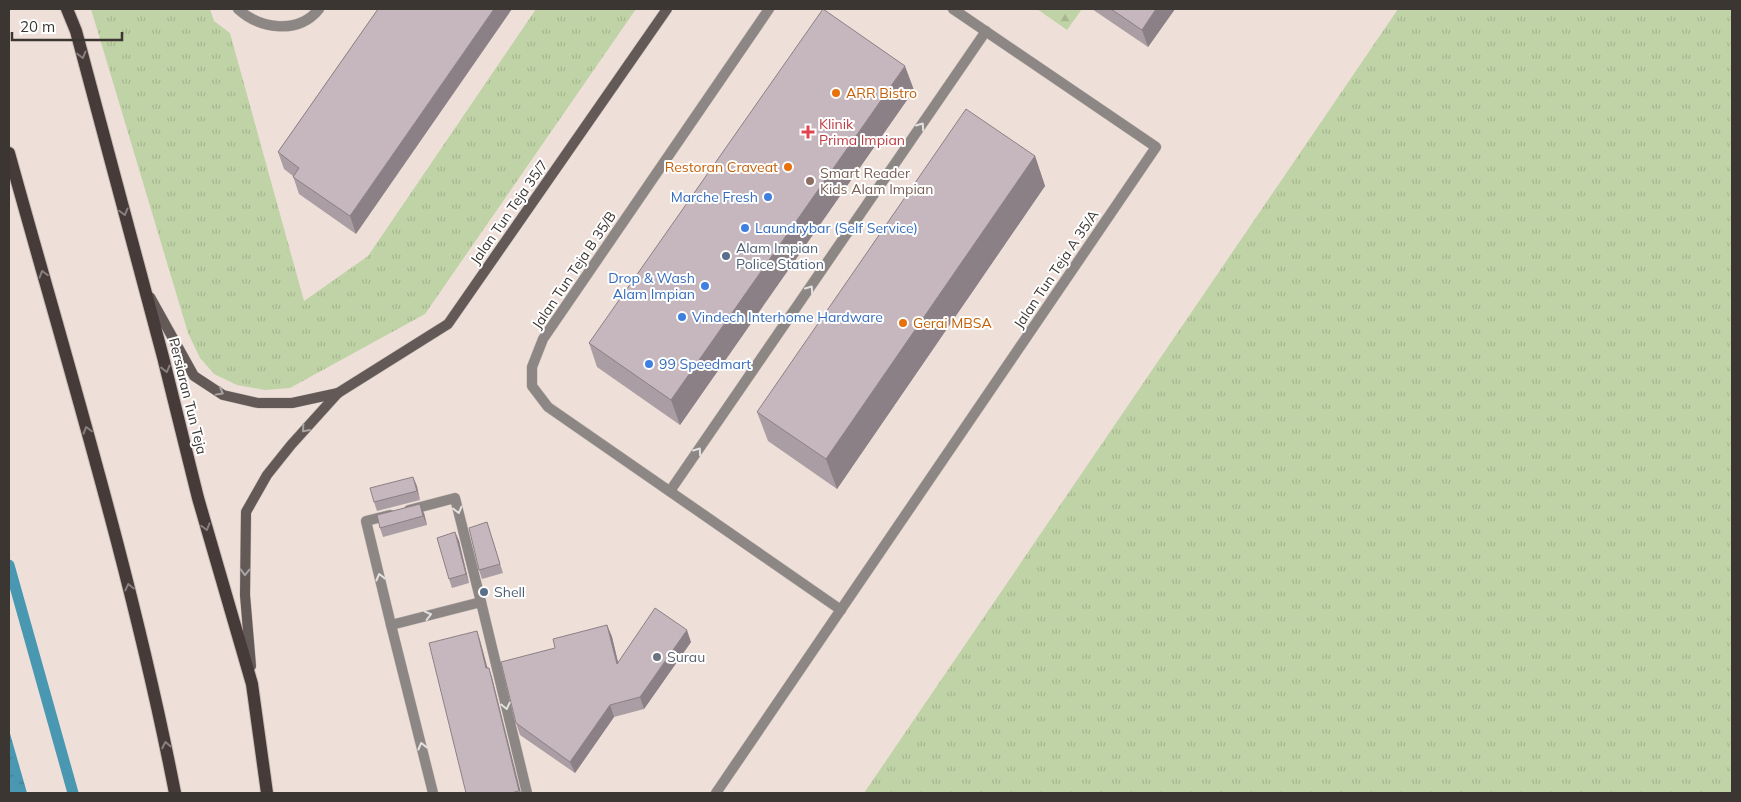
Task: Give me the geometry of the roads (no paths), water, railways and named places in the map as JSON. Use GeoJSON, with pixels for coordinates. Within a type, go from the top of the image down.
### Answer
{"type":"FeatureCollection","features":[{"type":"Feature","properties":{"kind":"main road","name":"Persiaran Tun Teja"},"geometry":{"type":"LineString","coordinates":[[67,9],[76,31],[163,357],[198,498],[252,684],[267,793]]}},
{"type":"Feature","properties":{"kind":"main road"},"geometry":{"type":"LineString","coordinates":[[9,153],[117,539],[165,740],[175,793]]}},
{"type":"Feature","properties":{"kind":"street"},"geometry":{"type":"LineString","coordinates":[[238,9],[248,18],[275,27],[298,25],[319,9]]}},
{"type":"Feature","properties":{"kind":"street","name":"Jalan Tun Teja 35/7"},"geometry":{"type":"LineString","coordinates":[[338,393],[448,324],[667,9]]}},
{"type":"Feature","properties":{"kind":"street","name":"Jalan Tun Teja B 35/B"},"geometry":{"type":"LineString","coordinates":[[768,9],[543,339],[532,366],[532,386],[548,406],[841,610]]}},
{"type":"Feature","properties":{"kind":"street","name":"Jalan Tun Teja A 35/A"},"geometry":{"type":"LineString","coordinates":[[841,610],[1156,147],[953,9]]}},
{"type":"Feature","properties":{"kind":"street"},"geometry":{"type":"LineString","coordinates":[[670,492],[986,31]]}},
{"type":"Feature","properties":{"kind":"street"},"geometry":{"type":"LineString","coordinates":[[142,283],[194,376],[223,395],[258,403],[292,403],[338,393]]}},
{"type":"Feature","properties":{"kind":"street"},"geometry":{"type":"LineString","coordinates":[[252,684],[245,595],[246,512],[267,475],[338,393]]}},
{"type":"Feature","properties":{"kind":"street"},"geometry":{"type":"LineString","coordinates":[[433,793],[366,521],[455,498],[527,793]]}},
{"type":"Feature","properties":{"kind":"street"},"geometry":{"type":"LineString","coordinates":[[391,625],[481,602]]}},
{"type":"Feature","properties":{"kind":"street"},"geometry":{"type":"LineString","coordinates":[[716,793],[841,610]]}},
{"type":"Feature","properties":{"kind":"water"},"geometry":{"type":"Polygon","coordinates":[[[9,730],[27,793],[9,793],[9,730]]]}},
{"type":"Feature","properties":{"kind":"waterway"},"geometry":{"type":"LineString","coordinates":[[9,565],[73,793]]}},
{"type":"Feature","properties":{"kind":"place","name":"ARR Bistro"},"geometry":{"type":"Point","coordinates":[836,93]}},
{"type":"Feature","properties":{"kind":"place","name":"Klinik Prima Impian"},"geometry":{"type":"Point","coordinates":[808,132]}},
{"type":"Feature","properties":{"kind":"place","name":"Restoran Craveat"},"geometry":{"type":"Point","coordinates":[788,167]}},
{"type":"Feature","properties":{"kind":"place","name":"Smart Reader Kids Alam Impian"},"geometry":{"type":"Point","coordinates":[810,181]}},
{"type":"Feature","properties":{"kind":"place","name":"Marche Fresh"},"geometry":{"type":"Point","coordinates":[768,197]}},
{"type":"Feature","properties":{"kind":"place","name":"Laundrybar (Self Service)"},"geometry":{"type":"Point","coordinates":[745,228]}},
{"type":"Feature","properties":{"kind":"place","name":"Alam Impian Police Station"},"geometry":{"type":"Point","coordinates":[726,256]}},
{"type":"Feature","properties":{"kind":"place","name":"Drop & Wash Alam Impian"},"geometry":{"type":"Point","coordinates":[705,286]}},
{"type":"Feature","properties":{"kind":"place","name":"Vindech Interhome Hardware"},"geometry":{"type":"Point","coordinates":[682,317]}},
{"type":"Feature","properties":{"kind":"place","name":"Gerai MBSA"},"geometry":{"type":"Point","coordinates":[903,323]}},
{"type":"Feature","properties":{"kind":"place","name":"99 Speedmart"},"geometry":{"type":"Point","coordinates":[649,364]}},
{"type":"Feature","properties":{"kind":"place","name":"Shell"},"geometry":{"type":"Point","coordinates":[484,592]}},
{"type":"Feature","properties":{"kind":"place","name":"Surau"},"geometry":{"type":"Point","coordinates":[657,657]}}]}
